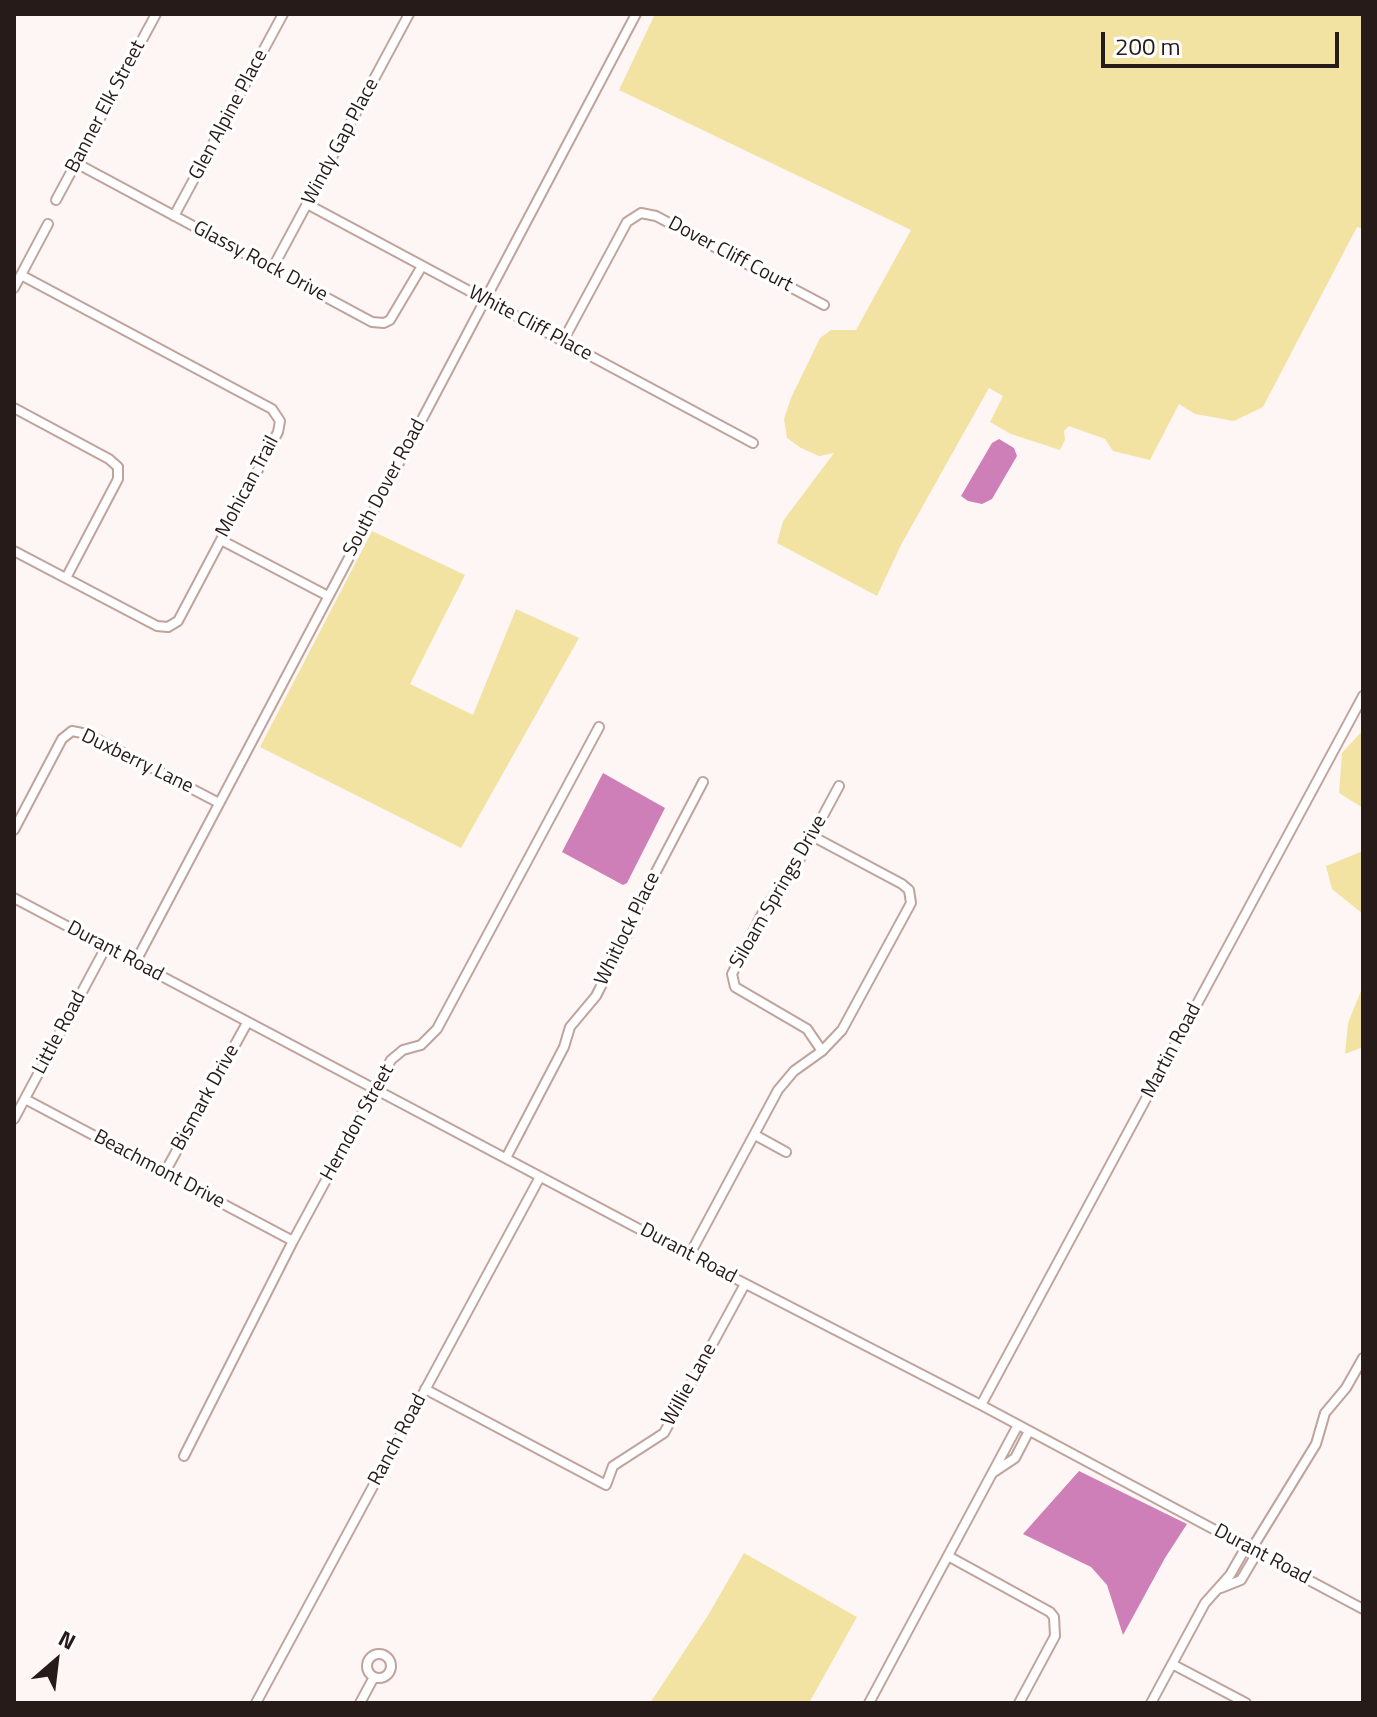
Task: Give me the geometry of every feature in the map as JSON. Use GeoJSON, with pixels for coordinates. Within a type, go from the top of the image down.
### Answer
{"type":"FeatureCollection","features":[{"type":"Feature","properties":{"kind":"street","name":"Banner Elk Street"},"geometry":{"type":"LineString","coordinates":[[56,200],[156,14]]}},
{"type":"Feature","properties":{"kind":"street","name":"Glen Alpine Place"},"geometry":{"type":"LineString","coordinates":[[174,216],[283,14]]}},
{"type":"Feature","properties":{"kind":"street","name":"Windy Gap Place"},"geometry":{"type":"LineString","coordinates":[[272,269],[409,14]]}},
{"type":"Feature","properties":{"kind":"street","name":"South Dover Road"},"geometry":{"type":"LineString","coordinates":[[135,963],[636,14]]}},
{"type":"Feature","properties":{"kind":"street","name":"Glassy Rock Drive"},"geometry":{"type":"LineString","coordinates":[[76,163],[378,324],[390,320],[397,312],[422,266]]}},
{"type":"Feature","properties":{"kind":"street","name":"White Cliff Place"},"geometry":{"type":"LineString","coordinates":[[307,204],[753,443]]}},
{"type":"Feature","properties":{"kind":"street","name":"Dover Cliff Court"},"geometry":{"type":"LineString","coordinates":[[563,341],[627,222],[641,213],[656,216],[824,305]]}},
{"type":"Feature","properties":{"kind":"street"},"geometry":{"type":"LineString","coordinates":[[14,288],[48,224]]}},
{"type":"Feature","properties":{"kind":"street","name":"Mohican Trail"},"geometry":{"type":"LineString","coordinates":[[14,551],[157,626],[168,627],[178,621],[278,432],[280,421],[272,409],[21,275]]}},
{"type":"Feature","properties":{"kind":"street"},"geometry":{"type":"LineString","coordinates":[[14,408],[109,459],[118,467],[118,479],[66,578]]}},
{"type":"Feature","properties":{"kind":"street"},"geometry":{"type":"LineString","coordinates":[[221,540],[328,596]]}},
{"type":"Feature","properties":{"kind":"street","name":"Martin Road"},"geometry":{"type":"LineString","coordinates":[[981,1405],[1363,696]]}},
{"type":"Feature","properties":{"kind":"street","name":"Herndon Street"},"geometry":{"type":"LineString","coordinates":[[184,1456],[293,1241],[391,1060],[403,1050],[421,1045],[437,1029],[599,727]]}},
{"type":"Feature","properties":{"kind":"street","name":"Duxberry Lane"},"geometry":{"type":"LineString","coordinates":[[14,830],[62,739],[72,731],[87,734],[219,803]]}},
{"type":"Feature","properties":{"kind":"street","name":"Whitlock Place"},"geometry":{"type":"LineString","coordinates":[[506,1158],[564,1047],[570,1027],[596,996],[633,923],[637,908],[703,782]]}},
{"type":"Feature","properties":{"kind":"street","name":"Siloam Springs Drive"},"geometry":{"type":"LineString","coordinates":[[822,1051],[807,1029],[735,987],[732,974],[765,908],[796,866],[839,786]]}},
{"type":"Feature","properties":{"kind":"street"},"geometry":{"type":"LineString","coordinates":[[690,1254],[784,1081],[822,1051],[842,1030],[909,909],[909,890],[902,884],[812,836]]}},
{"type":"Feature","properties":{"kind":"street","name":"Durant Road"},"geometry":{"type":"LineString","coordinates":[[14,898],[1363,1609]]}},
{"type":"Feature","properties":{"kind":"street","name":"Little Road"},"geometry":{"type":"LineString","coordinates":[[14,1119],[106,947]]}},
{"type":"Feature","properties":{"kind":"street","name":"Bismark Drive"},"geometry":{"type":"LineString","coordinates":[[165,1172],[247,1023]]}},
{"type":"Feature","properties":{"kind":"street","name":"Beachmont Drive"},"geometry":{"type":"LineString","coordinates":[[25,1099],[293,1241]]}},
{"type":"Feature","properties":{"kind":"street"},"geometry":{"type":"LineString","coordinates":[[755,1135],[786,1152]]}},
{"type":"Feature","properties":{"kind":"street","name":"Ranch Road"},"geometry":{"type":"LineString","coordinates":[[256,1703],[540,1177]]}},
{"type":"Feature","properties":{"kind":"street","name":"Willie Lane"},"geometry":{"type":"LineString","coordinates":[[425,1389],[606,1485],[613,1466],[664,1433],[745,1284]]}},
{"type":"Feature","properties":{"kind":"street"},"geometry":{"type":"LineString","coordinates":[[1151,1703],[1205,1603],[1251,1550],[1316,1444],[1325,1413],[1346,1388],[1363,1358]]}},
{"type":"Feature","properties":{"kind":"street"},"geometry":{"type":"LineString","coordinates":[[869,1703],[1018,1425]]}},
{"type":"Feature","properties":{"kind":"street"},"geometry":{"type":"LineString","coordinates":[[993,1472],[1011,1462],[1029,1431]]}},
{"type":"Feature","properties":{"kind":"street"},"geometry":{"type":"LineString","coordinates":[[948,1556],[1054,1617],[1055,1636],[1019,1703]]}},
{"type":"Feature","properties":{"kind":"street"},"geometry":{"type":"LineString","coordinates":[[1172,1664],[1246,1703]]}},
{"type":"Feature","properties":{"kind":"street"},"geometry":{"type":"LineString","coordinates":[[360,1703],[374,1677]]}},
{"type":"Feature","properties":{"kind":"shaded area"},"geometry":{"type":"Polygon","coordinates":[[[655,14],[1363,14],[1363,229],[1357,227],[1263,407],[1234,421],[1195,414],[1179,404],[1150,460],[1113,451],[1105,439],[1069,426],[1064,431],[1065,440],[1060,450],[1011,434],[990,422],[1003,396],[989,388],[902,543],[877,596],[777,543],[783,521],[834,453],[819,456],[801,448],[787,438],[784,419],[820,338],[831,330],[856,330],[911,230],[619,90],[655,14]]]}},
{"type":"Feature","properties":{"kind":"shaded area"},"geometry":{"type":"Polygon","coordinates":[[[999,439],[1014,448],[1017,456],[992,499],[982,504],[968,501],[961,496],[992,443],[999,439]]]}},
{"type":"Feature","properties":{"kind":"shaded area"},"geometry":{"type":"Polygon","coordinates":[[[372,531],[465,575],[410,684],[473,715],[516,609],[579,638],[461,848],[260,747],[372,531]]]}},
{"type":"Feature","properties":{"kind":"shaded area"},"geometry":{"type":"Polygon","coordinates":[[[1363,730],[1363,808],[1339,793],[1342,753],[1363,730]]]}},
{"type":"Feature","properties":{"kind":"shaded area"},"geometry":{"type":"Polygon","coordinates":[[[603,773],[665,808],[627,883],[623,885],[562,852],[603,773]]]}},
{"type":"Feature","properties":{"kind":"shaded area"},"geometry":{"type":"Polygon","coordinates":[[[1363,851],[1363,914],[1332,889],[1326,866],[1363,851]]]}},
{"type":"Feature","properties":{"kind":"shaded area"},"geometry":{"type":"Polygon","coordinates":[[[1363,986],[1363,1047],[1345,1054],[1348,1023],[1363,986]]]}},
{"type":"Feature","properties":{"kind":"shaded area"},"geometry":{"type":"Polygon","coordinates":[[[1079,1471],[1187,1524],[1123,1635],[1107,1585],[1091,1567],[1023,1534],[1079,1471]]]}},
{"type":"Feature","properties":{"kind":"shaded area"},"geometry":{"type":"Polygon","coordinates":[[[744,1553],[857,1617],[809,1703],[650,1703],[707,1617],[744,1553]]]}}]}
